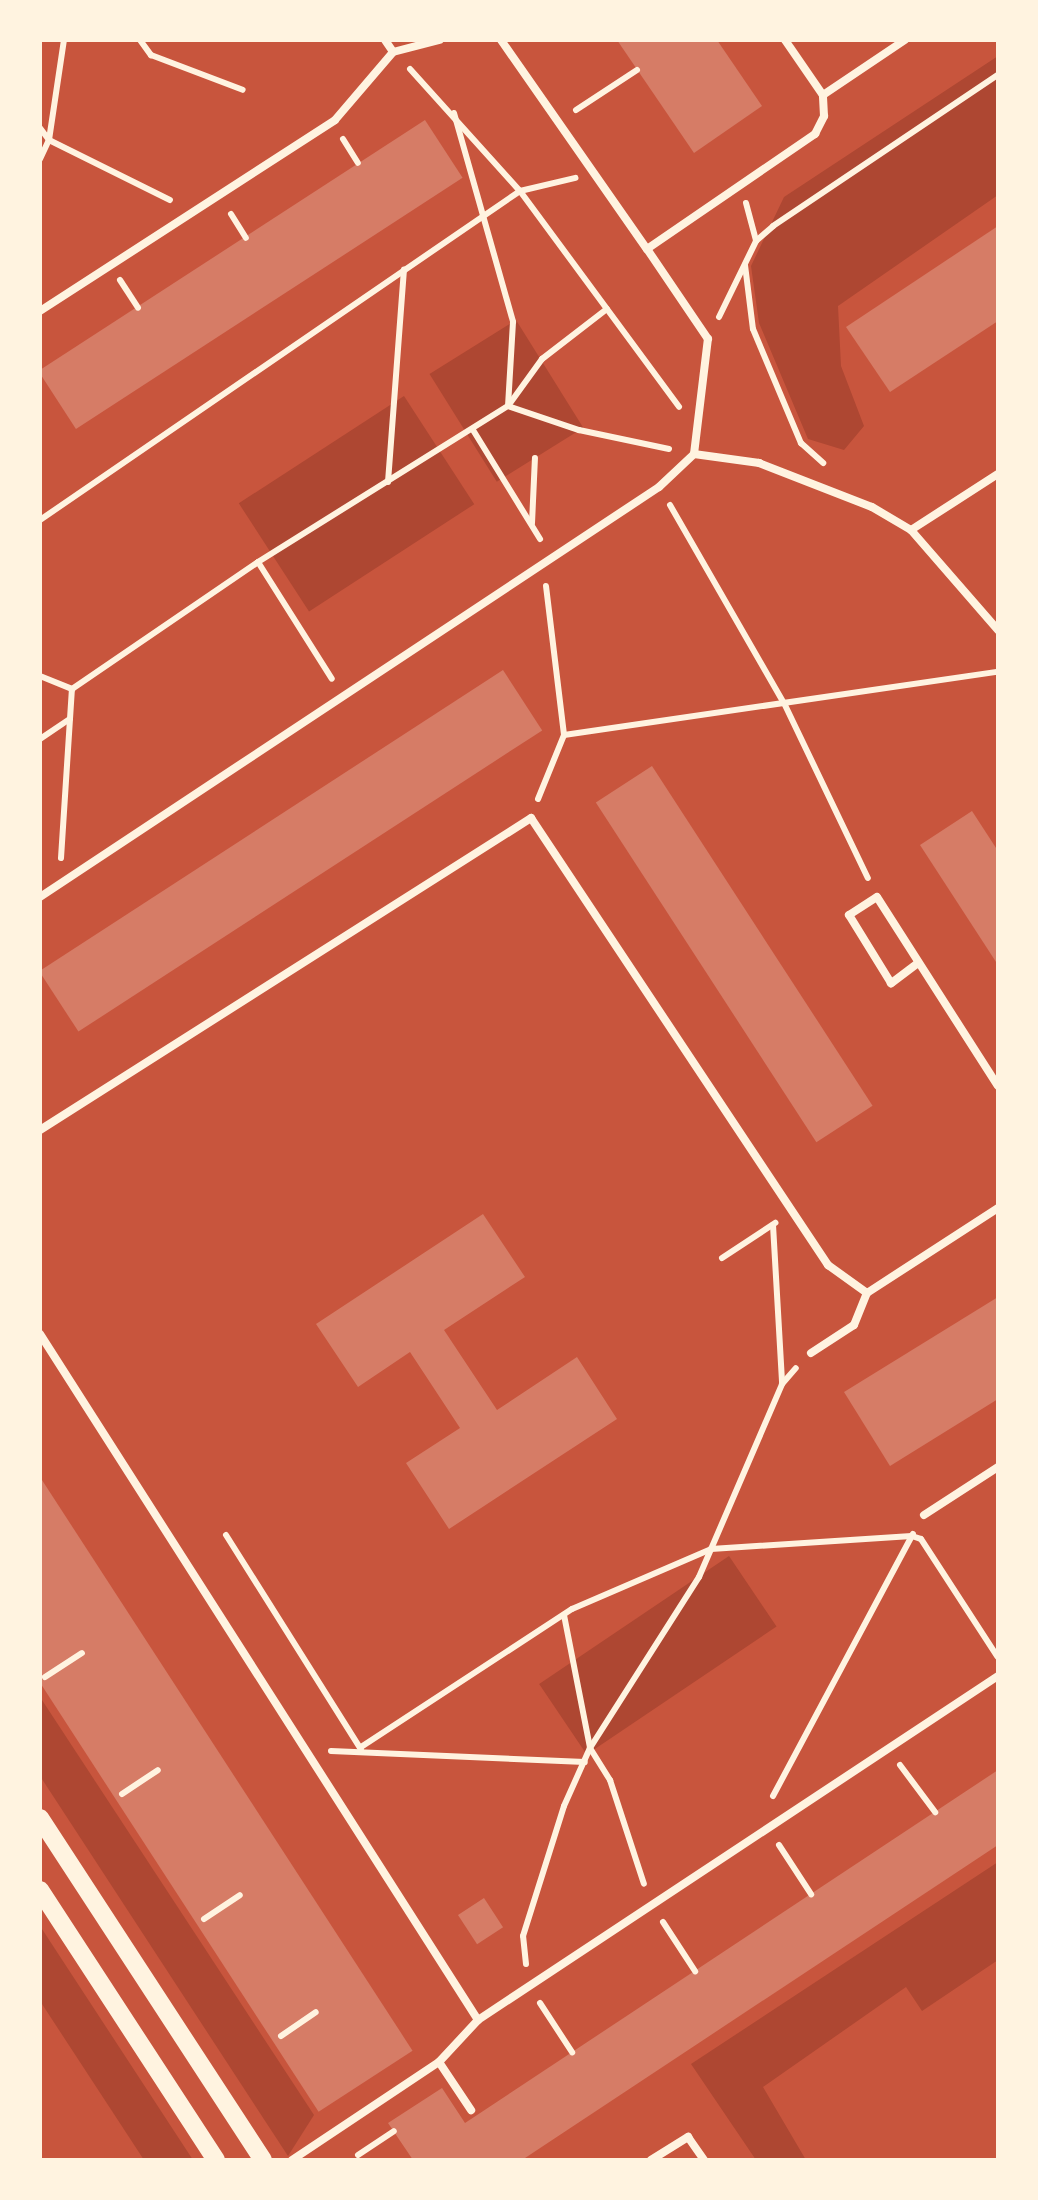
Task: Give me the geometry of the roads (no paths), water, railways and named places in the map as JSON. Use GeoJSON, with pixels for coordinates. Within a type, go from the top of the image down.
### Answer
{"type":"FeatureCollection","features":[{"type":"Feature","properties":{"kind":"street"},"geometry":{"type":"LineString","coordinates":[[40,1818],[263,2160]]}},
{"type":"Feature","properties":{"kind":"street"},"geometry":{"type":"LineString","coordinates":[[40,1890],[216,2160]]}},
{"type":"Feature","properties":{"kind":"lane"},"geometry":{"type":"LineString","coordinates":[[385,40],[393,52]]}},
{"type":"Feature","properties":{"kind":"lane"},"geometry":{"type":"LineString","coordinates":[[40,311],[335,120],[393,52],[439,40]]}},
{"type":"Feature","properties":{"kind":"lane"},"geometry":{"type":"LineString","coordinates":[[40,897],[659,487],[694,454],[700,436],[708,339],[501,40]]}},
{"type":"Feature","properties":{"kind":"lane"},"geometry":{"type":"LineString","coordinates":[[647,249],[815,134],[824,116],[822,95],[785,40]]}},
{"type":"Feature","properties":{"kind":"lane"},"geometry":{"type":"LineString","coordinates":[[822,95],[905,40]]}},
{"type":"Feature","properties":{"kind":"lane"},"geometry":{"type":"LineString","coordinates":[[694,454],[760,463],[872,506],[912,530],[998,630]]}},
{"type":"Feature","properties":{"kind":"lane"},"geometry":{"type":"LineString","coordinates":[[912,530],[998,474]]}},
{"type":"Feature","properties":{"kind":"lane"},"geometry":{"type":"LineString","coordinates":[[40,1130],[531,818],[828,1265],[867,1293]]}},
{"type":"Feature","properties":{"kind":"lane"},"geometry":{"type":"LineString","coordinates":[[918,963],[891,983],[849,915],[877,897],[998,1086]]}},
{"type":"Feature","properties":{"kind":"lane"},"geometry":{"type":"LineString","coordinates":[[811,1352],[854,1325],[867,1293],[998,1208]]}},
{"type":"Feature","properties":{"kind":"lane"},"geometry":{"type":"LineString","coordinates":[[40,1334],[478,2020]]}},
{"type":"Feature","properties":{"kind":"lane"},"geometry":{"type":"LineString","coordinates":[[924,1515],[998,1467]]}},
{"type":"Feature","properties":{"kind":"lane"},"geometry":{"type":"LineString","coordinates":[[292,2160],[440,2062],[478,2020],[998,1676]]}},
{"type":"Feature","properties":{"kind":"lane"},"geometry":{"type":"LineString","coordinates":[[440,2062],[471,2110]]}},
{"type":"Feature","properties":{"kind":"lane"},"geometry":{"type":"LineString","coordinates":[[651,2160],[688,2136],[704,2160]]}}]}
